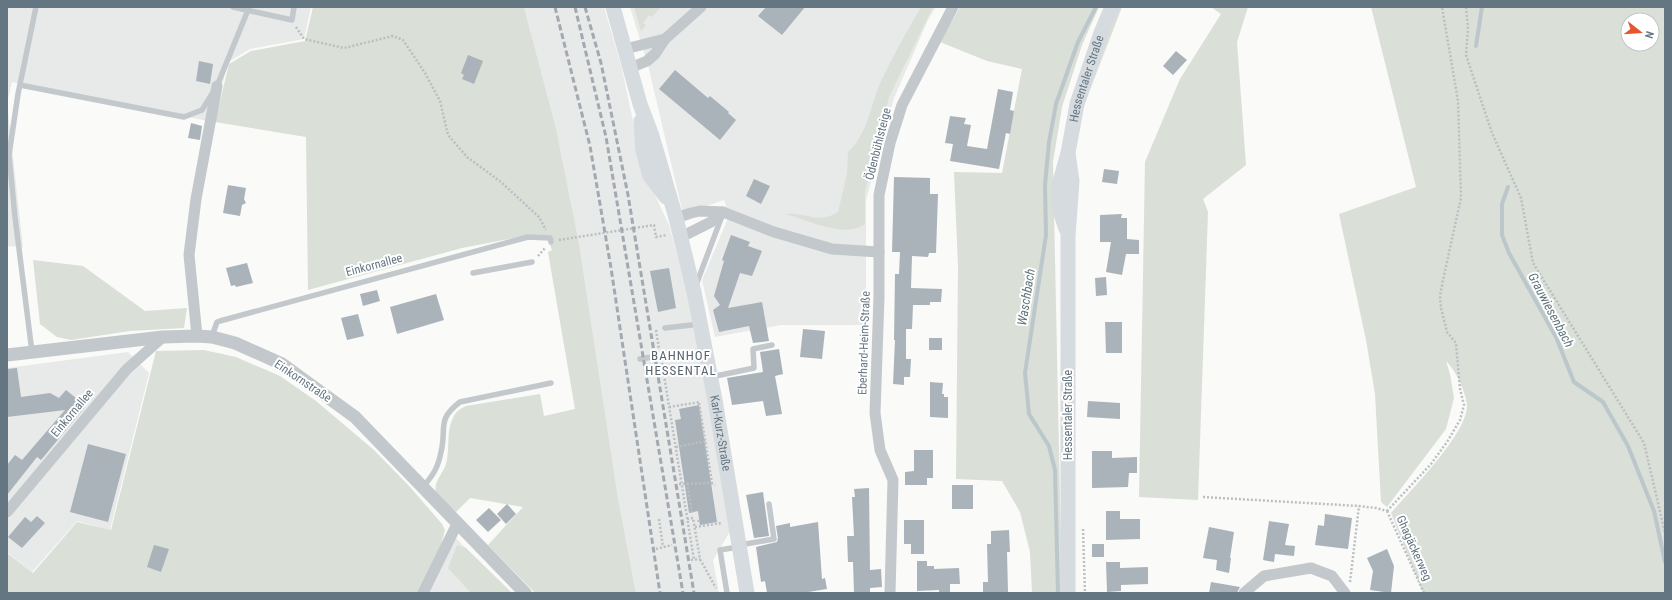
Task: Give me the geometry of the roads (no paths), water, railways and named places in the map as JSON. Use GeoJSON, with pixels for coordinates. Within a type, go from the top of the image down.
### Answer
{"type":"FeatureCollection","features":[{"type":"Feature","properties":{"kind":"main road","name":"Karl-Kurz-Straße"},"geometry":{"type":"LineString","coordinates":[[613,7],[640,104],[652,136],[676,218],[674,236],[694,292],[715,400],[747,593]]}},
{"type":"Feature","properties":{"kind":"main road","name":"Hessentaler Straße"},"geometry":{"type":"LineString","coordinates":[[1068,593],[1068,236],[1072,181],[1068,153],[1077,104],[1100,33],[1112,7]]}},
{"type":"Feature","properties":{"kind":"street"},"geometry":{"type":"LineString","coordinates":[[630,68],[647,61],[655,54],[666,39],[701,7]]}},
{"type":"Feature","properties":{"kind":"street","name":"Ödenbühlsteige"},"geometry":{"type":"LineString","coordinates":[[879,252],[880,195],[890,142],[902,105],[954,7]]}},
{"type":"Feature","properties":{"kind":"street"},"geometry":{"type":"LineString","coordinates":[[625,49],[666,39]]}},
{"type":"Feature","properties":{"kind":"street"},"geometry":{"type":"LineString","coordinates":[[197,336],[189,255],[196,198],[217,86]]}},
{"type":"Feature","properties":{"kind":"street"},"geometry":{"type":"LineString","coordinates":[[676,218],[700,211],[723,212],[774,232],[832,249],[879,252]]}},
{"type":"Feature","properties":{"kind":"street"},"geometry":{"type":"LineString","coordinates":[[674,236],[711,222],[723,212]]}},
{"type":"Feature","properties":{"kind":"street","name":"Eberhard-Heim-Straße"},"geometry":{"type":"LineString","coordinates":[[879,252],[875,414],[880,450],[893,480],[890,593]]}},
{"type":"Feature","properties":{"kind":"street","name":"Einkornstraße"},"geometry":{"type":"LineString","coordinates":[[7,355],[163,337],[197,336],[212,337],[235,343],[282,364],[355,417],[525,593]]}},
{"type":"Feature","properties":{"kind":"street","name":"Einkornallee"},"geometry":{"type":"LineString","coordinates":[[7,512],[127,369],[163,337]]}},
{"type":"Feature","properties":{"kind":"street"},"geometry":{"type":"LineString","coordinates":[[423,593],[457,524]]}},
{"type":"Feature","properties":{"kind":"street"},"geometry":{"type":"LineString","coordinates":[[1244,593],[1264,576],[1311,568],[1332,576],[1346,591]]}},
{"type":"Feature","properties":{"kind":"lane"},"geometry":{"type":"LineString","coordinates":[[32,352],[15,217],[9,155],[20,85],[36,7]]}},
{"type":"Feature","properties":{"kind":"lane"},"geometry":{"type":"LineString","coordinates":[[233,7],[292,20],[294,7]]}},
{"type":"Feature","properties":{"kind":"lane"},"geometry":{"type":"LineString","coordinates":[[20,85],[184,117],[202,110],[217,86],[248,10]]}},
{"type":"Feature","properties":{"kind":"lane"},"geometry":{"type":"LineString","coordinates":[[694,292],[723,212]]}},
{"type":"Feature","properties":{"kind":"lane","name":"Einkornallee"},"geometry":{"type":"LineString","coordinates":[[212,337],[217,322],[528,237],[551,240]]}},
{"type":"Feature","properties":{"kind":"lane"},"geometry":{"type":"LineString","coordinates":[[473,273],[532,262]]}},
{"type":"Feature","properties":{"kind":"lane"},"geometry":{"type":"LineString","coordinates":[[665,328],[700,324]]}},
{"type":"Feature","properties":{"kind":"lane"},"geometry":{"type":"LineString","coordinates":[[710,377],[754,368],[753,349],[772,345]]}},
{"type":"Feature","properties":{"kind":"lane"},"geometry":{"type":"LineString","coordinates":[[640,359],[658,356]]}},
{"type":"Feature","properties":{"kind":"lane"},"geometry":{"type":"LineString","coordinates":[[422,488],[435,473],[442,451],[443,424],[450,410],[460,402],[551,384]]}},
{"type":"Feature","properties":{"kind":"lane"},"geometry":{"type":"LineString","coordinates":[[726,592],[720,550],[774,539],[768,504]]}},
{"type":"Feature","properties":{"kind":"waterway","name":"Waschbach"},"geometry":{"type":"LineString","coordinates":[[1058,593],[1055,470],[1049,446],[1029,414],[1025,373],[1046,235],[1045,185],[1049,142],[1056,104],[1078,42],[1096,7]]}},
{"type":"Feature","properties":{"kind":"waterway","name":"Grauwiesenbach"},"geometry":{"type":"LineString","coordinates":[[1476,46],[1482,7]]}},
{"type":"Feature","properties":{"kind":"waterway","name":"Grauwiesenbach"},"geometry":{"type":"LineString","coordinates":[[1508,187],[1502,204],[1502,235],[1509,253],[1556,337],[1574,382],[1603,402],[1628,446],[1654,511],[1665,562]]}},
{"type":"Feature","properties":{"kind":"railway"},"geometry":{"type":"LineString","coordinates":[[555,7],[590,146],[611,268],[660,593]]}},
{"type":"Feature","properties":{"kind":"railway"},"geometry":{"type":"LineString","coordinates":[[575,7],[606,137],[683,593]]}},
{"type":"Feature","properties":{"kind":"railway"},"geometry":{"type":"LineString","coordinates":[[585,7],[601,63],[628,195],[694,593]]}},
{"type":"Feature","properties":{"kind":"district","name":"BAHNHOF HESSENTAL"},"geometry":{"type":"Point","coordinates":[681,362]}}]}
